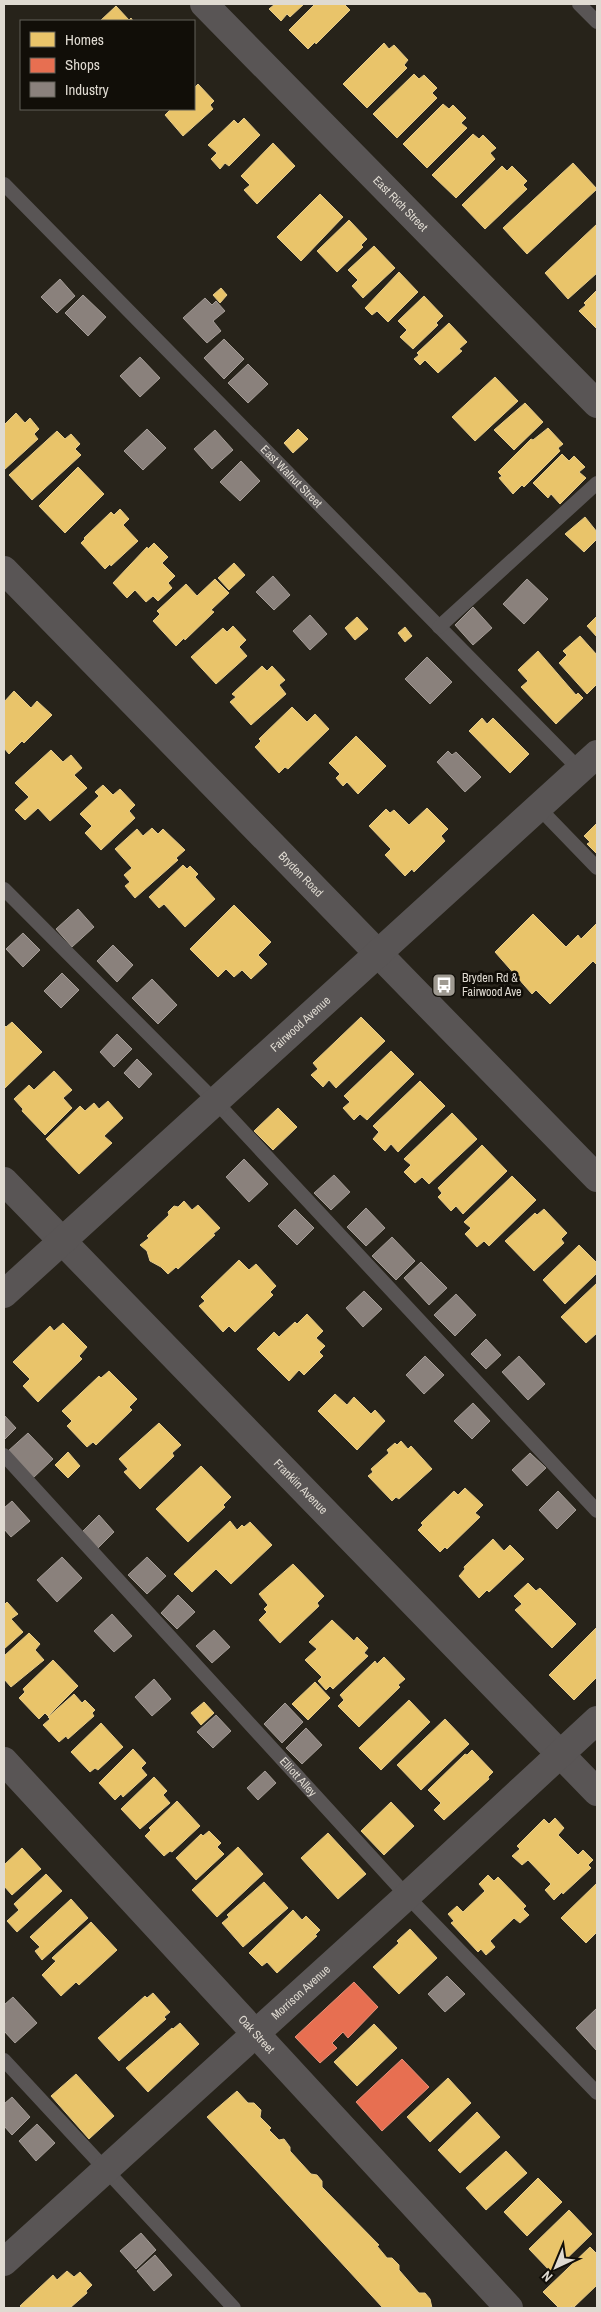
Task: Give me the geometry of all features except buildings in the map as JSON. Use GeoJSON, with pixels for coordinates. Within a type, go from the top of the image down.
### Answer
{"type":"FeatureCollection","features":[{"type":"Feature","properties":{"kind":"street","name":"East Rich Street"},"geometry":{"type":"LineString","coordinates":[[204,4],[597,404]]}},
{"type":"Feature","properties":{"kind":"street","name":"Bryden Road"},"geometry":{"type":"LineString","coordinates":[[4,570],[597,1178]]}},
{"type":"Feature","properties":{"kind":"street","name":"Fairwood Avenue"},"geometry":{"type":"LineString","coordinates":[[4,1294],[588,762]]}},
{"type":"Feature","properties":{"kind":"street","name":"Franklin Avenue"},"geometry":{"type":"LineString","coordinates":[[4,1181],[61,1242],[597,1792]]}},
{"type":"Feature","properties":{"kind":"street","name":"Morrison Avenue"},"geometry":{"type":"LineString","coordinates":[[4,2262],[407,1896],[597,1720]]}},
{"type":"Feature","properties":{"kind":"street","name":"Oak Street"},"geometry":{"type":"LineString","coordinates":[[4,1760],[254,2034],[509,2308]]}},
{"type":"Feature","properties":{"kind":"lane"},"geometry":{"type":"LineString","coordinates":[[579,4],[597,22]]}},
{"type":"Feature","properties":{"kind":"lane","name":"East Walnut Street"},"geometry":{"type":"LineString","coordinates":[[4,184],[439,627],[588,762]]}},
{"type":"Feature","properties":{"kind":"lane"},"geometry":{"type":"LineString","coordinates":[[439,627],[597,484]]}},
{"type":"Feature","properties":{"kind":"lane"},"geometry":{"type":"LineString","coordinates":[[538,807],[597,868]]}},
{"type":"Feature","properties":{"kind":"lane"},"geometry":{"type":"LineString","coordinates":[[4,889],[215,1101],[597,1511]]}},
{"type":"Feature","properties":{"kind":"lane","name":"Elliott Alley"},"geometry":{"type":"LineString","coordinates":[[4,1456],[407,1896],[597,2093]]}},
{"type":"Feature","properties":{"kind":"lane"},"geometry":{"type":"LineString","coordinates":[[4,2060],[234,2308]]}},
{"type":"Feature","properties":{"kind":"place","name":"Bryden Rd & Fairwood Ave"},"geometry":{"type":"Point","coordinates":[444,985]}}]}
